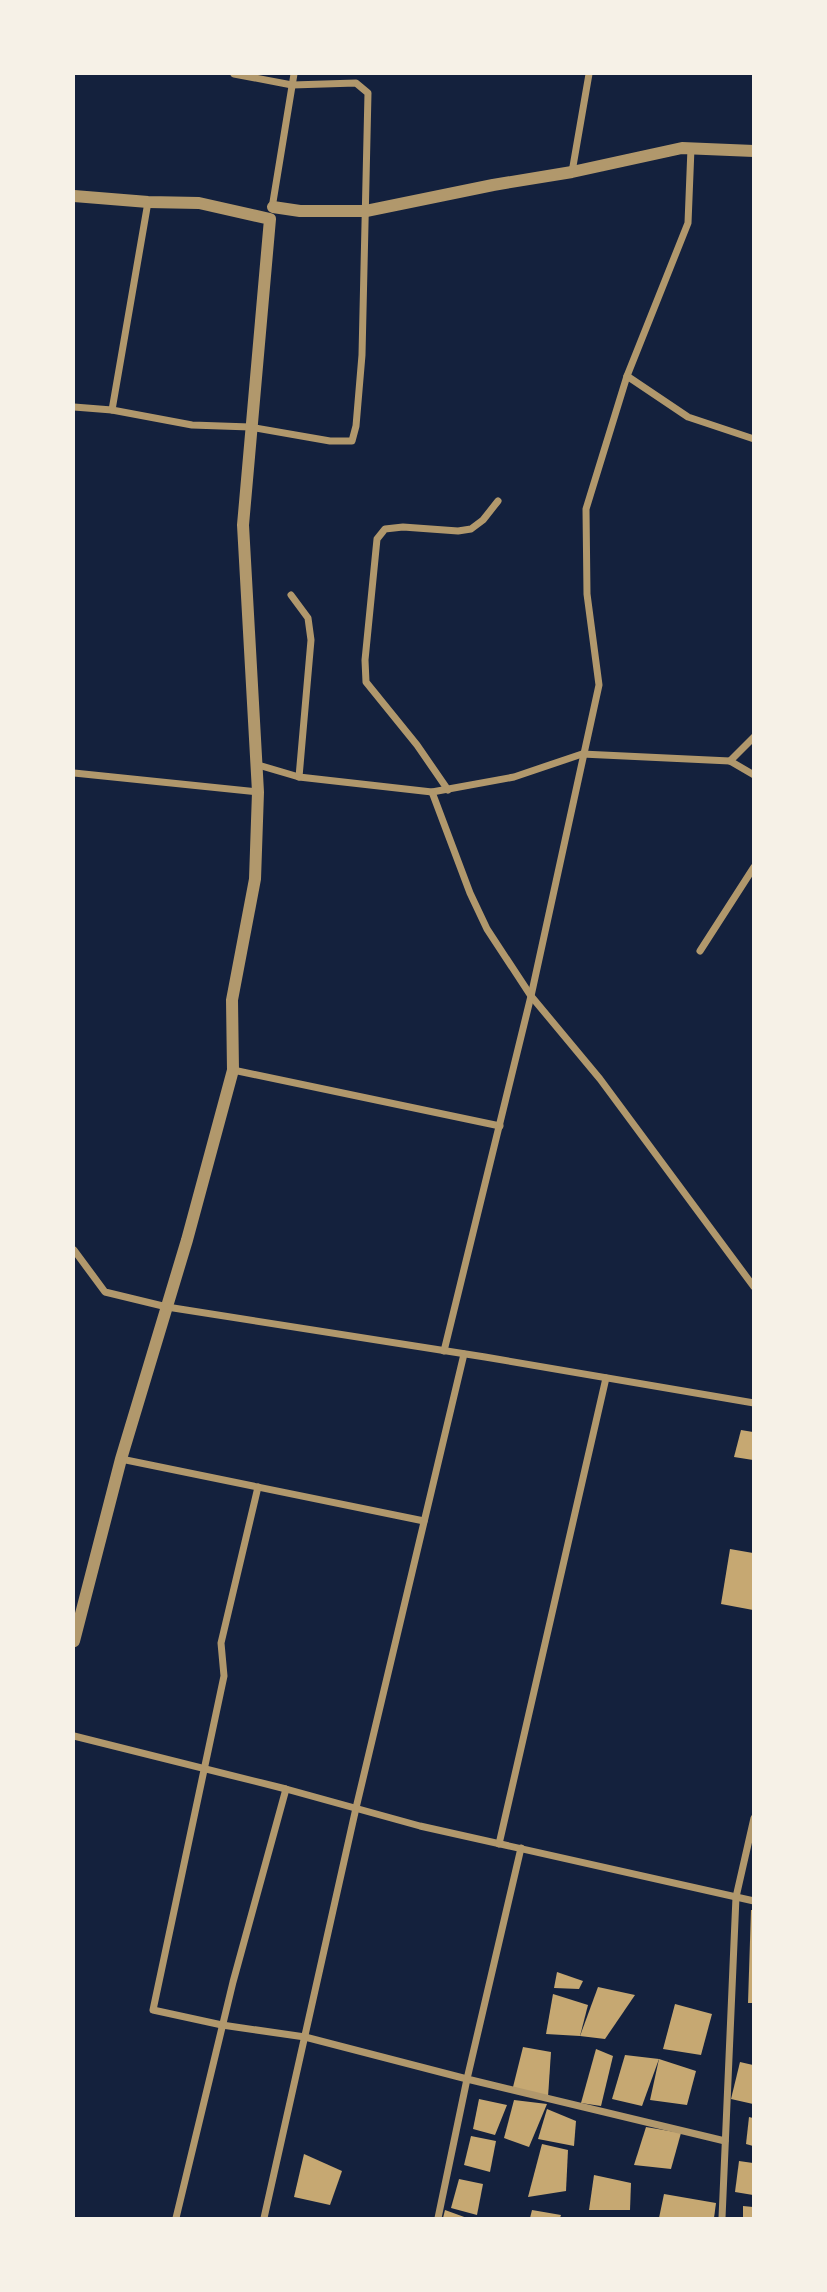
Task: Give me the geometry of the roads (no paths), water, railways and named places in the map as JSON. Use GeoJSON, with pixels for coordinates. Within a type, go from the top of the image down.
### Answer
{"type":"FeatureCollection","features":[{"type":"Feature","properties":{"kind":"street"},"geometry":{"type":"LineString","coordinates":[[74,407],[112,410],[192,425],[250,427],[330,441],[352,441],[356,426],[362,355],[368,93],[356,83],[292,85],[234,74]]}},
{"type":"Feature","properties":{"kind":"street"},"geometry":{"type":"LineString","coordinates":[[74,1641],[121,1459],[167,1307],[233,1070],[232,1000],[255,878],[258,792],[243,525],[271,213],[294,74]]}},
{"type":"Feature","properties":{"kind":"street"},"geometry":{"type":"LineString","coordinates":[[572,172],[589,74]]}},
{"type":"Feature","properties":{"kind":"street"},"geometry":{"type":"LineString","coordinates":[[74,196],[199,203],[271,213],[366,211],[682,148],[754,150]]}},
{"type":"Feature","properties":{"kind":"street"},"geometry":{"type":"LineString","coordinates":[[444,1351],[531,996],[599,685],[587,594],[586,509],[627,376],[688,223],[691,148]]}},
{"type":"Feature","properties":{"kind":"street"},"geometry":{"type":"LineString","coordinates":[[112,410],[148,202]]}},
{"type":"Feature","properties":{"kind":"street"},"geometry":{"type":"LineString","coordinates":[[627,376],[688,418],[754,439]]}},
{"type":"Feature","properties":{"kind":"street"},"geometry":{"type":"LineString","coordinates":[[448,789],[417,744],[366,682],[365,660],[377,539],[385,529],[402,527],[458,531],[471,529],[483,520],[498,501]]}},
{"type":"Feature","properties":{"kind":"street"},"geometry":{"type":"LineString","coordinates":[[291,595],[308,618],[310,639],[299,777]]}},
{"type":"Feature","properties":{"kind":"street"},"geometry":{"type":"LineString","coordinates":[[730,761],[754,737]]}},
{"type":"Feature","properties":{"kind":"street"},"geometry":{"type":"LineString","coordinates":[[258,765],[299,777],[432,792],[514,777],[582,754],[730,761],[754,775]]}},
{"type":"Feature","properties":{"kind":"street"},"geometry":{"type":"LineString","coordinates":[[74,773],[258,792]]}},
{"type":"Feature","properties":{"kind":"street"},"geometry":{"type":"LineString","coordinates":[[432,792],[470,893],[487,929],[531,996],[600,1079],[754,1287]]}},
{"type":"Feature","properties":{"kind":"street"},"geometry":{"type":"LineString","coordinates":[[700,951],[754,867]]}},
{"type":"Feature","properties":{"kind":"street"},"geometry":{"type":"LineString","coordinates":[[233,1070],[500,1126]]}},
{"type":"Feature","properties":{"kind":"street"},"geometry":{"type":"LineString","coordinates":[[74,1250],[105,1292],[167,1307],[754,1403]]}},
{"type":"Feature","properties":{"kind":"street"},"geometry":{"type":"LineString","coordinates":[[264,2218],[356,1808],[464,1354]]}},
{"type":"Feature","properties":{"kind":"street"},"geometry":{"type":"LineString","coordinates":[[499,1843],[606,1378]]}},
{"type":"Feature","properties":{"kind":"street"},"geometry":{"type":"LineString","coordinates":[[121,1459],[424,1521]]}},
{"type":"Feature","properties":{"kind":"street"},"geometry":{"type":"LineString","coordinates":[[258,1487],[221,1643],[224,1675],[153,2010],[222,2025],[305,2037],[725,2141]]}},
{"type":"Feature","properties":{"kind":"street"},"geometry":{"type":"LineString","coordinates":[[74,1736],[521,1849],[754,1901]]}},
{"type":"Feature","properties":{"kind":"street"},"geometry":{"type":"LineString","coordinates":[[176,2218],[222,2025],[286,1789]]}},
{"type":"Feature","properties":{"kind":"street"},"geometry":{"type":"LineString","coordinates":[[722,2218],[736,1897],[754,1818]]}},
{"type":"Feature","properties":{"kind":"street"},"geometry":{"type":"LineString","coordinates":[[438,2218],[467,2079],[521,1849]]}}]}
